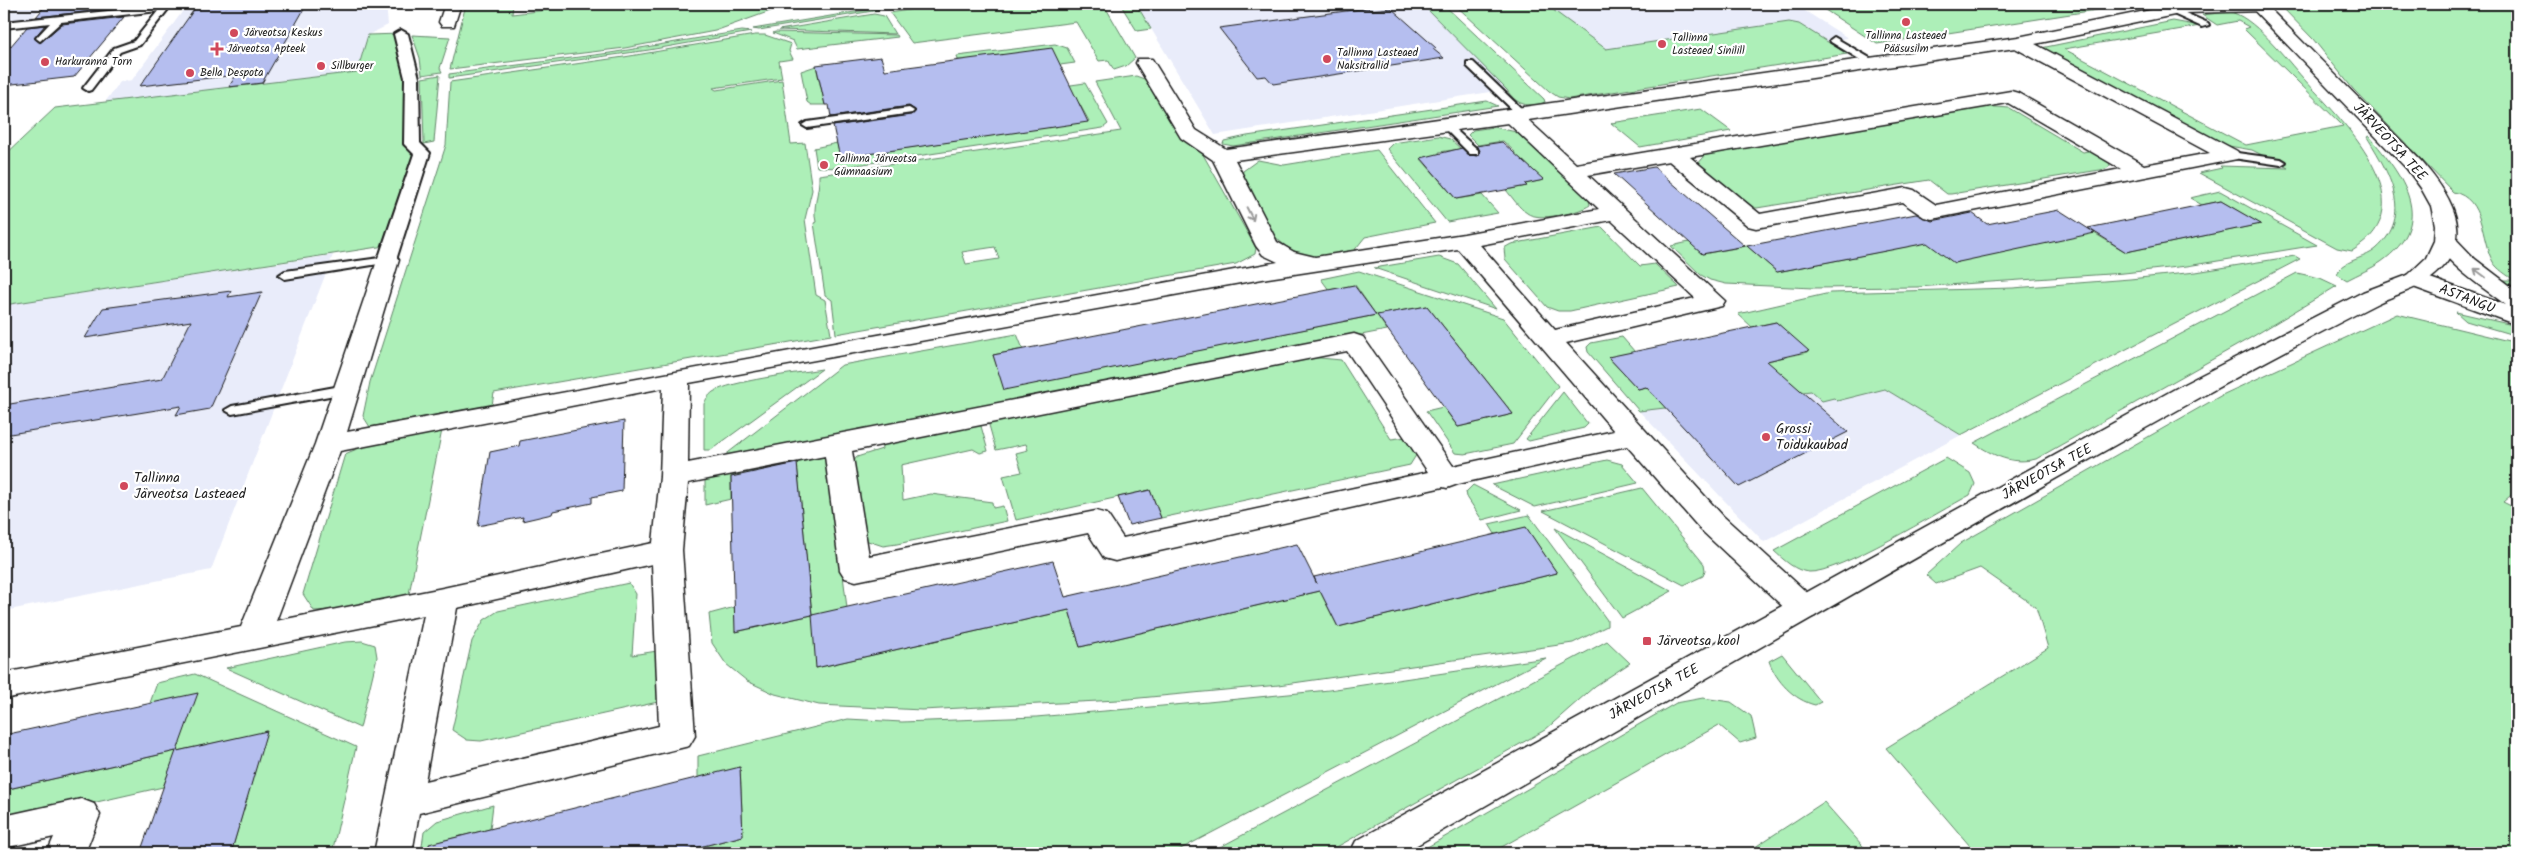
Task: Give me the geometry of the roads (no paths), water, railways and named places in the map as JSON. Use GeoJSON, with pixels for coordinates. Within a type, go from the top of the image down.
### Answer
{"type":"FeatureCollection","features":[{"type":"Feature","properties":{"kind":"street"},"geometry":{"type":"LineString","coordinates":[[448,22],[453,4]]}},
{"type":"Feature","properties":{"kind":"street"},"geometry":{"type":"LineString","coordinates":[[1225,163],[1517,115],[2018,42],[2178,9],[2230,5],[2258,6]]}},
{"type":"Feature","properties":{"kind":"street","name":"JÄRVEOTSA TEE"},"geometry":{"type":"LineString","coordinates":[[1369,853],[2193,390],[2372,297],[2416,280],[2436,261],[2445,241],[2446,225],[2442,206],[2431,186],[2414,165],[2258,6]]}},
{"type":"Feature","properties":{"kind":"street"},"geometry":{"type":"LineString","coordinates":[[254,636],[328,444],[422,154],[412,144],[412,78],[402,34]]}},
{"type":"Feature","properties":{"kind":"street"},"geometry":{"type":"LineString","coordinates":[[2018,42],[2230,155]]}},
{"type":"Feature","properties":{"kind":"street"},"geometry":{"type":"LineString","coordinates":[[1145,63],[1188,134],[1225,163],[1267,246],[1285,257],[1316,263]]}},
{"type":"Feature","properties":{"kind":"street"},"geometry":{"type":"LineString","coordinates":[[1572,171],[2011,98],[2141,172]]}},
{"type":"Feature","properties":{"kind":"street"},"geometry":{"type":"LineString","coordinates":[[1517,115],[1572,171],[1713,301],[1550,339]]}},
{"type":"Feature","properties":{"kind":"street"},"geometry":{"type":"LineString","coordinates":[[1673,154],[1756,221],[1906,196],[1932,212],[2230,155]]}},
{"type":"Feature","properties":{"kind":"street"},"geometry":{"type":"LineString","coordinates":[[328,444],[835,348],[1316,263],[1464,241],[1616,212]]}},
{"type":"Feature","properties":{"kind":"street"},"geometry":{"type":"LineString","coordinates":[[1464,241],[1633,436],[1712,523],[1804,608]]}},
{"type":"Feature","properties":{"kind":"street"},"geometry":{"type":"LineString","coordinates":[[2445,241],[2467,264],[2517,302]]}},
{"type":"Feature","properties":{"kind":"street","name":"ASTANGU"},"geometry":{"type":"LineString","coordinates":[[2416,280],[2517,318]]}},
{"type":"Feature","properties":{"kind":"street"},"geometry":{"type":"LineString","coordinates":[[674,476],[1354,342],[1446,479]]}},
{"type":"Feature","properties":{"kind":"street"},"geometry":{"type":"LineString","coordinates":[[403,802],[677,736],[667,550],[674,476],[676,378]]}},
{"type":"Feature","properties":{"kind":"street"},"geometry":{"type":"LineString","coordinates":[[837,445],[856,570],[1096,521],[1115,550],[1446,479],[1633,436]]}},
{"type":"Feature","properties":{"kind":"street"},"geometry":{"type":"LineString","coordinates":[[4,686],[443,600],[667,550]]}},
{"type":"Feature","properties":{"kind":"street"},"geometry":{"type":"LineString","coordinates":[[393,853],[443,600]]}},
{"type":"Feature","properties":{"kind":"street"},"geometry":{"type":"LineString","coordinates":[[4,832],[81,815],[66,853]]}},
{"type":"Feature","properties":{"kind":"lane"},"geometry":{"type":"LineString","coordinates":[[4,4],[10,4]]}},
{"type":"Feature","properties":{"kind":"lane"},"geometry":{"type":"LineString","coordinates":[[2142,4],[2178,9],[2205,26]]}},
{"type":"Feature","properties":{"kind":"lane"},"geometry":{"type":"LineString","coordinates":[[4,25],[165,8],[137,43],[117,50],[88,88]]}},
{"type":"Feature","properties":{"kind":"lane"},"geometry":{"type":"LineString","coordinates":[[40,38],[58,20]]}},
{"type":"Feature","properties":{"kind":"lane"},"geometry":{"type":"LineString","coordinates":[[1834,40],[1872,63]]}},
{"type":"Feature","properties":{"kind":"lane"},"geometry":{"type":"LineString","coordinates":[[1470,64],[1517,115]]}},
{"type":"Feature","properties":{"kind":"lane"},"geometry":{"type":"LineString","coordinates":[[807,125],[909,111]]}},
{"type":"Feature","properties":{"kind":"lane"},"geometry":{"type":"LineString","coordinates":[[1448,126],[1474,152]]}},
{"type":"Feature","properties":{"kind":"lane"},"geometry":{"type":"LineString","coordinates":[[2230,155],[2280,162]]}},
{"type":"Feature","properties":{"kind":"lane"},"geometry":{"type":"LineString","coordinates":[[285,275],[387,260]]}},
{"type":"Feature","properties":{"kind":"lane"},"geometry":{"type":"LineString","coordinates":[[232,410],[346,389]]}},
{"type":"Feature","properties":{"kind":"place","name":"Tallinna Lasteaed Pääsusilm"},"geometry":{"type":"Point","coordinates":[1906,22]}},
{"type":"Feature","properties":{"kind":"place","name":"Järveotsa Keskus"},"geometry":{"type":"Point","coordinates":[234,33]}},
{"type":"Feature","properties":{"kind":"place","name":"Tallinna Lasteaed Sinilill"},"geometry":{"type":"Point","coordinates":[1662,44]}},
{"type":"Feature","properties":{"kind":"place","name":"Järveotsa Apteek"},"geometry":{"type":"Point","coordinates":[217,49]}},
{"type":"Feature","properties":{"kind":"place","name":"Tallinna Lasteaed Naksitrallid"},"geometry":{"type":"Point","coordinates":[1327,59]}},
{"type":"Feature","properties":{"kind":"place","name":"Harkuranna Torn"},"geometry":{"type":"Point","coordinates":[45,62]}},
{"type":"Feature","properties":{"kind":"place","name":"Sillburger"},"geometry":{"type":"Point","coordinates":[321,66]}},
{"type":"Feature","properties":{"kind":"place","name":"Bella Despota"},"geometry":{"type":"Point","coordinates":[190,73]}},
{"type":"Feature","properties":{"kind":"place","name":"Tallinna Järveotsa Gümnaasium"},"geometry":{"type":"Point","coordinates":[824,165]}},
{"type":"Feature","properties":{"kind":"place","name":"Grossi Toidukaubad"},"geometry":{"type":"Point","coordinates":[1766,437]}},
{"type":"Feature","properties":{"kind":"place","name":"Tallinna Järveotsa Lasteaed"},"geometry":{"type":"Point","coordinates":[124,486]}},
{"type":"Feature","properties":{"kind":"place","name":"Järveotsa kool"},"geometry":{"type":"Point","coordinates":[1647,641]}}]}
